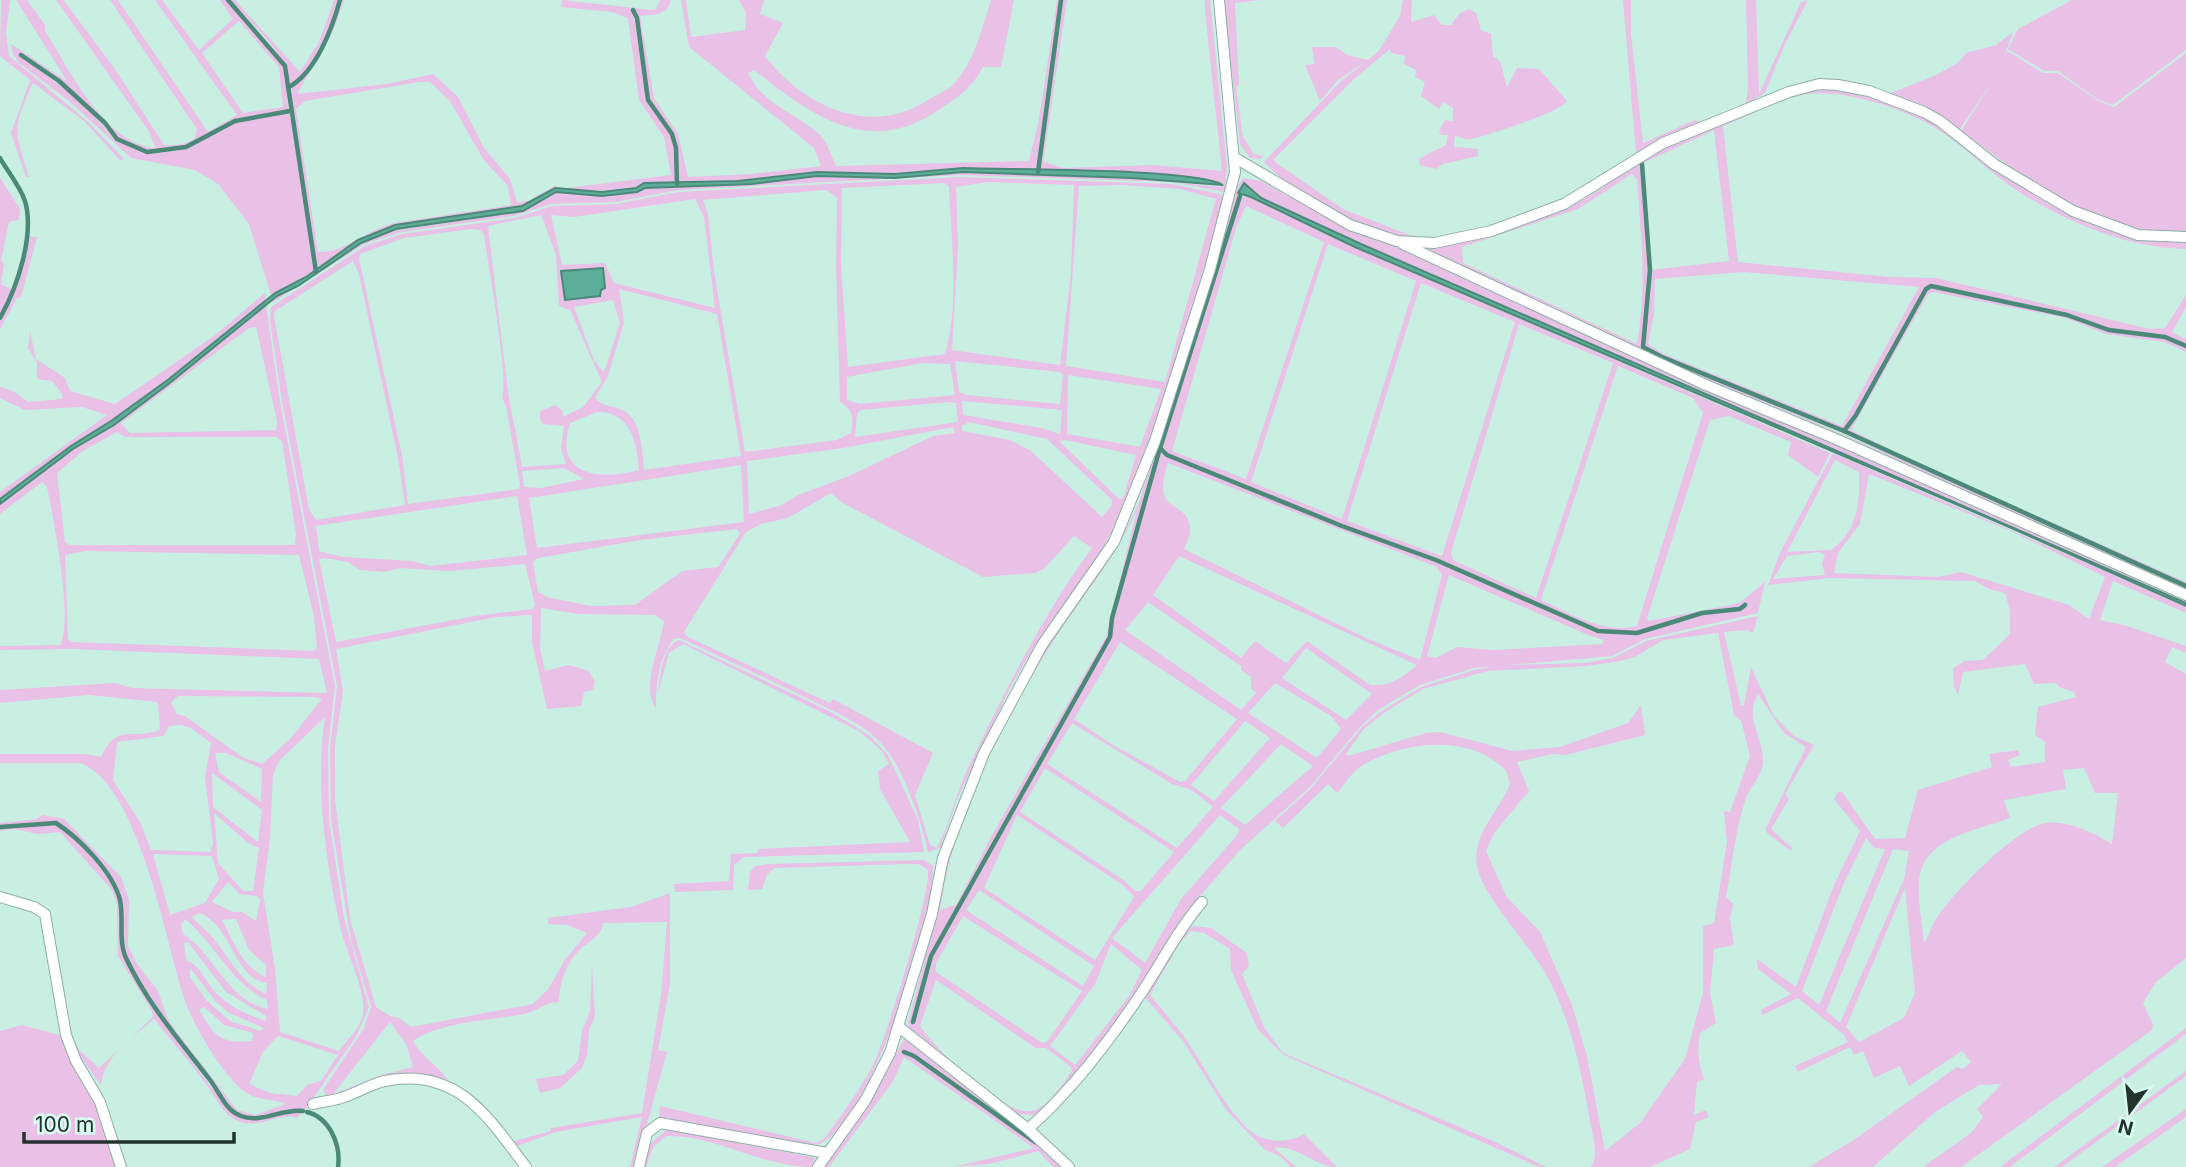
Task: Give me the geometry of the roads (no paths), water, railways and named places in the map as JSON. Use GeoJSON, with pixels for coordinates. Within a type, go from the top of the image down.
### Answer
{"type":"FeatureCollection","features":[{"type":"Feature","properties":{"kind":"street"},"geometry":{"type":"LineString","coordinates":[[818,1167],[878,1079],[899,1027],[932,914],[943,858],[970,783],[1042,645],[1114,542],[1141,481],[1229,202],[1235,158],[1219,0]]}},
{"type":"Feature","properties":{"kind":"street"},"geometry":{"type":"LineString","coordinates":[[1397,241],[1434,243],[1491,231],[1548,211],[1580,197],[1645,154],[1696,128],[1789,92],[1819,85],[1869,91],[1924,112],[1940,121],[1994,164],[2073,211],[2138,234],[2186,237]]}},
{"type":"Feature","properties":{"kind":"street"},"geometry":{"type":"LineString","coordinates":[[1235,158],[1350,225],[1397,241],[1482,283],[1706,385],[1836,439],[2186,595]]}},
{"type":"Feature","properties":{"kind":"street"},"geometry":{"type":"LineString","coordinates":[[0,897],[34,906],[46,914],[66,1035],[76,1061],[100,1102],[121,1167]]}},
{"type":"Feature","properties":{"kind":"street"},"geometry":{"type":"LineString","coordinates":[[1028,1129],[1054,1106],[1107,1041],[1202,902]]}},
{"type":"Feature","properties":{"kind":"street"},"geometry":{"type":"LineString","coordinates":[[899,1027],[1028,1129],[1069,1167]]}},
{"type":"Feature","properties":{"kind":"street"},"geometry":{"type":"LineString","coordinates":[[313,1104],[344,1097],[388,1080],[415,1077],[442,1083],[454,1087],[477,1107],[526,1167]]}},
{"type":"Feature","properties":{"kind":"street"},"geometry":{"type":"LineString","coordinates":[[639,1167],[647,1133],[660,1123],[827,1153]]}},
{"type":"Feature","properties":{"kind":"waterway"},"geometry":{"type":"LineString","coordinates":[[228,0],[285,66],[316,272]]}},
{"type":"Feature","properties":{"kind":"waterway"},"geometry":{"type":"LineString","coordinates":[[289,87],[299,80],[315,61],[340,0]]}},
{"type":"Feature","properties":{"kind":"waterway"},"geometry":{"type":"LineString","coordinates":[[1038,172],[1061,0]]}},
{"type":"Feature","properties":{"kind":"waterway"},"geometry":{"type":"LineString","coordinates":[[633,10],[637,18],[648,100],[672,134],[676,148],[677,184]]}},
{"type":"Feature","properties":{"kind":"waterway"},"geometry":{"type":"LineString","coordinates":[[21,55],[59,81],[105,123],[117,139],[147,152],[186,147],[235,121],[290,111]]}},
{"type":"Feature","properties":{"kind":"waterway"},"geometry":{"type":"LineString","coordinates":[[0,158],[25,201],[28,229],[18,277],[0,318]]}},
{"type":"Feature","properties":{"kind":"waterway"},"geometry":{"type":"LineString","coordinates":[[1642,164],[1650,270],[1643,347],[1844,431],[2186,586]]}},
{"type":"Feature","properties":{"kind":"waterway"},"geometry":{"type":"LineString","coordinates":[[913,1022],[931,956],[1110,637],[1112,618],[1160,448],[1240,196]]}},
{"type":"Feature","properties":{"kind":"waterway"},"geometry":{"type":"LineString","coordinates":[[1844,431],[1856,415],[1926,289],[1931,286],[2067,315],[2109,330],[2165,337],[2186,346]]}},
{"type":"Feature","properties":{"kind":"waterway"},"geometry":{"type":"LineString","coordinates":[[1160,448],[1167,455],[1342,526],[1436,560],[1598,631],[1637,633],[1702,613],[1740,609],[1745,605]]}},
{"type":"Feature","properties":{"kind":"waterway"},"geometry":{"type":"LineString","coordinates":[[0,827],[56,823],[75,837],[103,867],[120,900],[124,951],[134,975],[231,1110],[249,1118],[303,1111]]}},
{"type":"Feature","properties":{"kind":"waterway"},"geometry":{"type":"LineString","coordinates":[[904,1052],[914,1056],[1035,1142]]}},
{"type":"Feature","properties":{"kind":"waterway"},"geometry":{"type":"LineString","coordinates":[[307,1112],[328,1126],[338,1150],[338,1167]]}}]}
